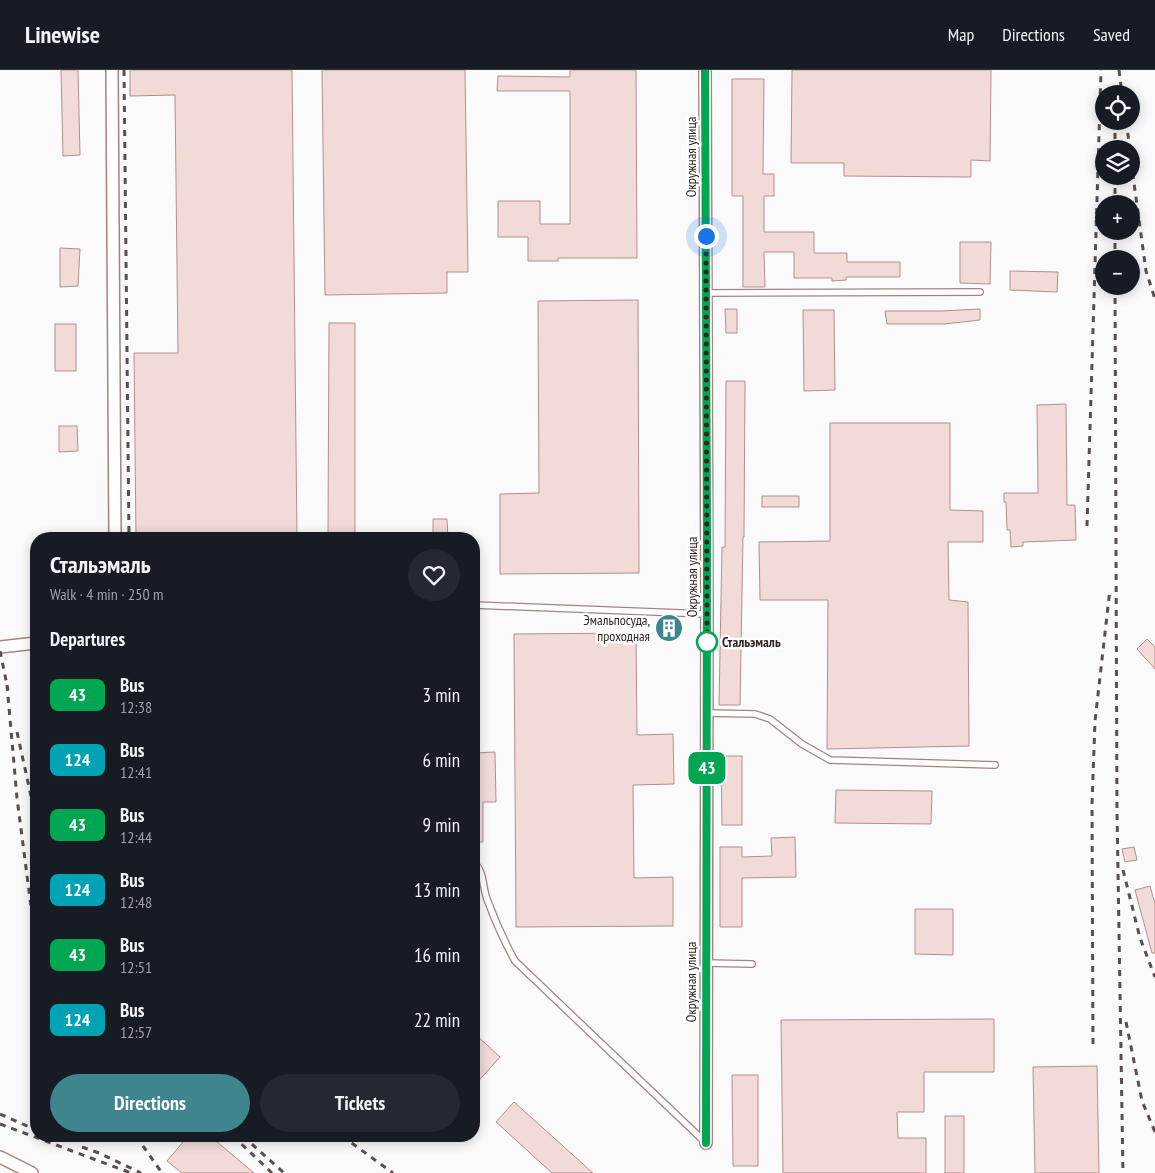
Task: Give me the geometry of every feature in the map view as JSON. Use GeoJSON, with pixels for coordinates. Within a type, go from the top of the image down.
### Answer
{"type":"FeatureCollection","features":[{"type":"Feature","properties":{"kind":"street"},"geometry":{"type":"LineString","coordinates":[[112,70],[115,532]]}},
{"type":"Feature","properties":{"kind":"street","name":"Окружная улица"},"geometry":{"type":"LineString","coordinates":[[705,70],[706,1143]]}},
{"type":"Feature","properties":{"kind":"street"},"geometry":{"type":"LineString","coordinates":[[0,647],[30,644]]}},
{"type":"Feature","properties":{"kind":"street"},"geometry":{"type":"LineString","coordinates":[[0,1157],[32,1173]]}},
{"type":"Feature","properties":{"kind":"lane"},"geometry":{"type":"LineString","coordinates":[[706,293],[980,292]]}},
{"type":"Feature","properties":{"kind":"lane"},"geometry":{"type":"LineString","coordinates":[[480,605],[707,614]]}},
{"type":"Feature","properties":{"kind":"lane"},"geometry":{"type":"LineString","coordinates":[[707,713],[755,714],[770,719],[802,744],[830,760],[995,765]]}},
{"type":"Feature","properties":{"kind":"lane"},"geometry":{"type":"LineString","coordinates":[[480,873],[483,878],[486,896],[503,939],[515,961],[706,1143]]}},
{"type":"Feature","properties":{"kind":"lane"},"geometry":{"type":"LineString","coordinates":[[706,963],[752,964]]}},
{"type":"Feature","properties":{"kind":"building"},"geometry":{"type":"Polygon","coordinates":[[[61,70],[78,70],[80,155],[63,156],[61,70]]]}},
{"type":"Feature","properties":{"kind":"building"},"geometry":{"type":"Polygon","coordinates":[[[130,70],[292,70],[297,532],[136,532],[134,353],[178,353],[175,95],[130,96],[130,70]]]}},
{"type":"Feature","properties":{"kind":"building"},"geometry":{"type":"Polygon","coordinates":[[[322,70],[465,70],[468,272],[447,272],[447,293],[325,295],[322,70]]]}},
{"type":"Feature","properties":{"kind":"building"},"geometry":{"type":"Polygon","coordinates":[[[570,70],[636,70],[637,258],[558,258],[558,261],[528,261],[528,237],[498,237],[498,201],[540,201],[540,224],[570,224],[570,91],[497,91],[498,76],[570,77],[570,70]]]}},
{"type":"Feature","properties":{"kind":"building"},"geometry":{"type":"Polygon","coordinates":[[[792,70],[991,70],[990,161],[971,160],[971,177],[844,176],[844,163],[791,163],[792,70]]]}},
{"type":"Feature","properties":{"kind":"building"},"geometry":{"type":"Polygon","coordinates":[[[732,79],[764,79],[763,174],[774,174],[774,196],[764,196],[764,232],[814,232],[814,253],[847,253],[847,262],[900,262],[900,277],[846,277],[846,280],[832,281],[832,278],[794,278],[794,252],[764,252],[765,287],[743,287],[743,196],[732,196],[732,79]]]}},
{"type":"Feature","properties":{"kind":"building"},"geometry":{"type":"Polygon","coordinates":[[[960,242],[991,242],[990,284],[960,283],[960,242]]]}},
{"type":"Feature","properties":{"kind":"building"},"geometry":{"type":"Polygon","coordinates":[[[60,248],[80,249],[78,286],[60,287],[60,248]]]}},
{"type":"Feature","properties":{"kind":"building"},"geometry":{"type":"Polygon","coordinates":[[[1010,271],[1058,272],[1057,292],[1010,290],[1010,271]]]}},
{"type":"Feature","properties":{"kind":"building"},"geometry":{"type":"Polygon","coordinates":[[[638,300],[639,573],[500,574],[500,494],[539,493],[538,301],[638,300]]]}},
{"type":"Feature","properties":{"kind":"building"},"geometry":{"type":"Polygon","coordinates":[[[725,309],[737,309],[737,333],[726,333],[725,309]]]}},
{"type":"Feature","properties":{"kind":"building"},"geometry":{"type":"Polygon","coordinates":[[[980,309],[980,320],[944,324],[887,324],[885,311],[941,311],[980,309]]]}},
{"type":"Feature","properties":{"kind":"building"},"geometry":{"type":"Polygon","coordinates":[[[803,310],[834,310],[835,390],[804,391],[803,310]]]}},
{"type":"Feature","properties":{"kind":"building"},"geometry":{"type":"Polygon","coordinates":[[[329,323],[355,323],[355,532],[328,532],[329,323]]]}},
{"type":"Feature","properties":{"kind":"building"},"geometry":{"type":"Polygon","coordinates":[[[55,324],[76,324],[76,371],[55,371],[55,324]]]}},
{"type":"Feature","properties":{"kind":"building"},"geometry":{"type":"Polygon","coordinates":[[[726,381],[745,381],[740,705],[719,705],[722,547],[725,547],[726,381]]]}},
{"type":"Feature","properties":{"kind":"building"},"geometry":{"type":"Polygon","coordinates":[[[1066,404],[1067,505],[1075,505],[1076,540],[1023,542],[1023,546],[1011,547],[1010,530],[1007,530],[1004,493],[1038,493],[1037,405],[1066,404]]]}},
{"type":"Feature","properties":{"kind":"building"},"geometry":{"type":"Polygon","coordinates":[[[830,423],[950,423],[950,510],[983,511],[983,542],[948,542],[949,600],[968,602],[969,746],[827,749],[828,600],[760,600],[759,542],[830,541],[830,423]]]}},
{"type":"Feature","properties":{"kind":"building"},"geometry":{"type":"Polygon","coordinates":[[[59,426],[77,426],[78,451],[59,452],[59,426]]]}},
{"type":"Feature","properties":{"kind":"building"},"geometry":{"type":"Polygon","coordinates":[[[762,496],[799,496],[799,507],[762,507],[762,496]]]}},
{"type":"Feature","properties":{"kind":"building"},"geometry":{"type":"Polygon","coordinates":[[[433,519],[447,519],[448,532],[433,532],[433,519]]]}},
{"type":"Feature","properties":{"kind":"building"},"geometry":{"type":"Polygon","coordinates":[[[636,633],[637,735],[673,734],[674,784],[633,785],[634,878],[673,877],[673,926],[516,927],[514,634],[636,633]]]}},
{"type":"Feature","properties":{"kind":"building"},"geometry":{"type":"Polygon","coordinates":[[[1147,639],[1155,647],[1155,669],[1137,649],[1147,639]]]}},
{"type":"Feature","properties":{"kind":"building"},"geometry":{"type":"Polygon","coordinates":[[[495,752],[496,802],[483,802],[483,842],[480,842],[480,753],[495,752]]]}},
{"type":"Feature","properties":{"kind":"building"},"geometry":{"type":"Polygon","coordinates":[[[721,756],[742,756],[742,825],[722,825],[721,756]]]}},
{"type":"Feature","properties":{"kind":"building"},"geometry":{"type":"Polygon","coordinates":[[[836,790],[932,791],[931,824],[835,823],[836,790]]]}},
{"type":"Feature","properties":{"kind":"building"},"geometry":{"type":"Polygon","coordinates":[[[795,837],[796,877],[742,878],[742,927],[720,927],[720,847],[742,847],[742,857],[772,856],[771,838],[795,837]]]}},
{"type":"Feature","properties":{"kind":"building"},"geometry":{"type":"Polygon","coordinates":[[[1134,847],[1137,860],[1125,862],[1122,849],[1134,847]]]}},
{"type":"Feature","properties":{"kind":"building"},"geometry":{"type":"Polygon","coordinates":[[[1150,886],[1155,904],[1155,953],[1152,953],[1135,890],[1150,886]]]}},
{"type":"Feature","properties":{"kind":"building"},"geometry":{"type":"Polygon","coordinates":[[[915,909],[953,909],[953,955],[915,954],[915,909]]]}},
{"type":"Feature","properties":{"kind":"building"},"geometry":{"type":"Polygon","coordinates":[[[994,1019],[994,1072],[924,1072],[924,1112],[897,1112],[898,1138],[926,1138],[926,1173],[783,1173],[781,1020],[994,1019]]]}},
{"type":"Feature","properties":{"kind":"building"},"geometry":{"type":"Polygon","coordinates":[[[480,1039],[500,1057],[480,1079],[480,1039]]]}},
{"type":"Feature","properties":{"kind":"building"},"geometry":{"type":"Polygon","coordinates":[[[1097,1066],[1099,1173],[1035,1173],[1033,1067],[1097,1066]]]}},
{"type":"Feature","properties":{"kind":"building"},"geometry":{"type":"Polygon","coordinates":[[[732,1075],[758,1075],[758,1166],[733,1166],[732,1075]]]}},
{"type":"Feature","properties":{"kind":"building"},"geometry":{"type":"Polygon","coordinates":[[[514,1102],[593,1173],[552,1173],[496,1122],[514,1102]]]}},
{"type":"Feature","properties":{"kind":"building"},"geometry":{"type":"Polygon","coordinates":[[[945,1116],[964,1116],[964,1173],[945,1173],[945,1116]]]}},
{"type":"Feature","properties":{"kind":"building"},"geometry":{"type":"Polygon","coordinates":[[[183,1142],[217,1142],[254,1173],[182,1173],[167,1161],[183,1142]]]}},
{"type":"Feature","properties":{"kind":"railway"},"geometry":{"type":"LineString","coordinates":[[124,70],[129,532]]}},
{"type":"Feature","properties":{"kind":"railway"},"geometry":{"type":"LineString","coordinates":[[1087,526],[1101,70]]}},
{"type":"Feature","properties":{"kind":"railway"},"geometry":{"type":"LineString","coordinates":[[1119,70],[1121,85]]}},
{"type":"Feature","properties":{"kind":"railway"},"geometry":{"type":"LineString","coordinates":[[1115,130],[1115,140]]}},
{"type":"Feature","properties":{"kind":"railway"},"geometry":{"type":"LineString","coordinates":[[1127,130],[1129,140]]}},
{"type":"Feature","properties":{"kind":"railway"},"geometry":{"type":"LineString","coordinates":[[1115,185],[1115,195]]}},
{"type":"Feature","properties":{"kind":"railway"},"geometry":{"type":"LineString","coordinates":[[1134,185],[1146,271],[1155,299]]}},
{"type":"Feature","properties":{"kind":"railway"},"geometry":{"type":"LineString","coordinates":[[1115,240],[1115,250]]}},
{"type":"Feature","properties":{"kind":"railway"},"geometry":{"type":"LineString","coordinates":[[1115,295],[1117,811],[1123,1173]]}},
{"type":"Feature","properties":{"kind":"railway"},"geometry":{"type":"LineString","coordinates":[[1093,1044],[1092,804],[1095,721],[1110,589]]}},
{"type":"Feature","properties":{"kind":"railway"},"geometry":{"type":"LineString","coordinates":[[0,651],[8,690]]}},
{"type":"Feature","properties":{"kind":"railway"},"geometry":{"type":"LineString","coordinates":[[7,685],[17,798],[30,899]]}},
{"type":"Feature","properties":{"kind":"railway"},"geometry":{"type":"LineString","coordinates":[[17,732],[30,792]]}},
{"type":"Feature","properties":{"kind":"railway"},"geometry":{"type":"LineString","coordinates":[[1123,870],[1140,938],[1155,977]]}},
{"type":"Feature","properties":{"kind":"railway"},"geometry":{"type":"LineString","coordinates":[[1126,1022],[1142,1101],[1155,1132]]}},
{"type":"Feature","properties":{"kind":"railway"},"geometry":{"type":"LineString","coordinates":[[0,1114],[30,1127]]}},
{"type":"Feature","properties":{"kind":"railway"},"geometry":{"type":"LineString","coordinates":[[0,1124],[30,1135]]}},
{"type":"Feature","properties":{"kind":"railway"},"geometry":{"type":"LineString","coordinates":[[48,1142],[131,1173]]}},
{"type":"Feature","properties":{"kind":"railway"},"geometry":{"type":"LineString","coordinates":[[140,1142],[162,1173]]}},
{"type":"Feature","properties":{"kind":"railway"},"geometry":{"type":"LineString","coordinates":[[239,1142],[272,1173]]}},
{"type":"Feature","properties":{"kind":"railway"},"geometry":{"type":"LineString","coordinates":[[250,1142],[284,1173]]}},
{"type":"Feature","properties":{"kind":"railway"},"geometry":{"type":"LineString","coordinates":[[350,1142],[393,1173]]}},
{"type":"Feature","properties":{"kind":"railway"},"geometry":{"type":"LineString","coordinates":[[82,1147],[141,1173]]}},
{"type":"Feature","properties":{"kind":"bus line","name":"43"},"geometry":{"type":"LineString","coordinates":[[705,70],[707,539],[706,1143]]}},
{"type":"Feature","properties":{"kind":"place","name":"Эмальпосуда, проходная"},"geometry":{"type":"Point","coordinates":[669,628]}},
{"type":"Feature","properties":{"kind":"place","name":"Стальэмаль"},"geometry":{"type":"Point","coordinates":[707,642]}},
{"type":"Feature","properties":{"kind":"route"},"geometry":{"type":"LineString","coordinates":[[706,236],[707,642]]}}]}
